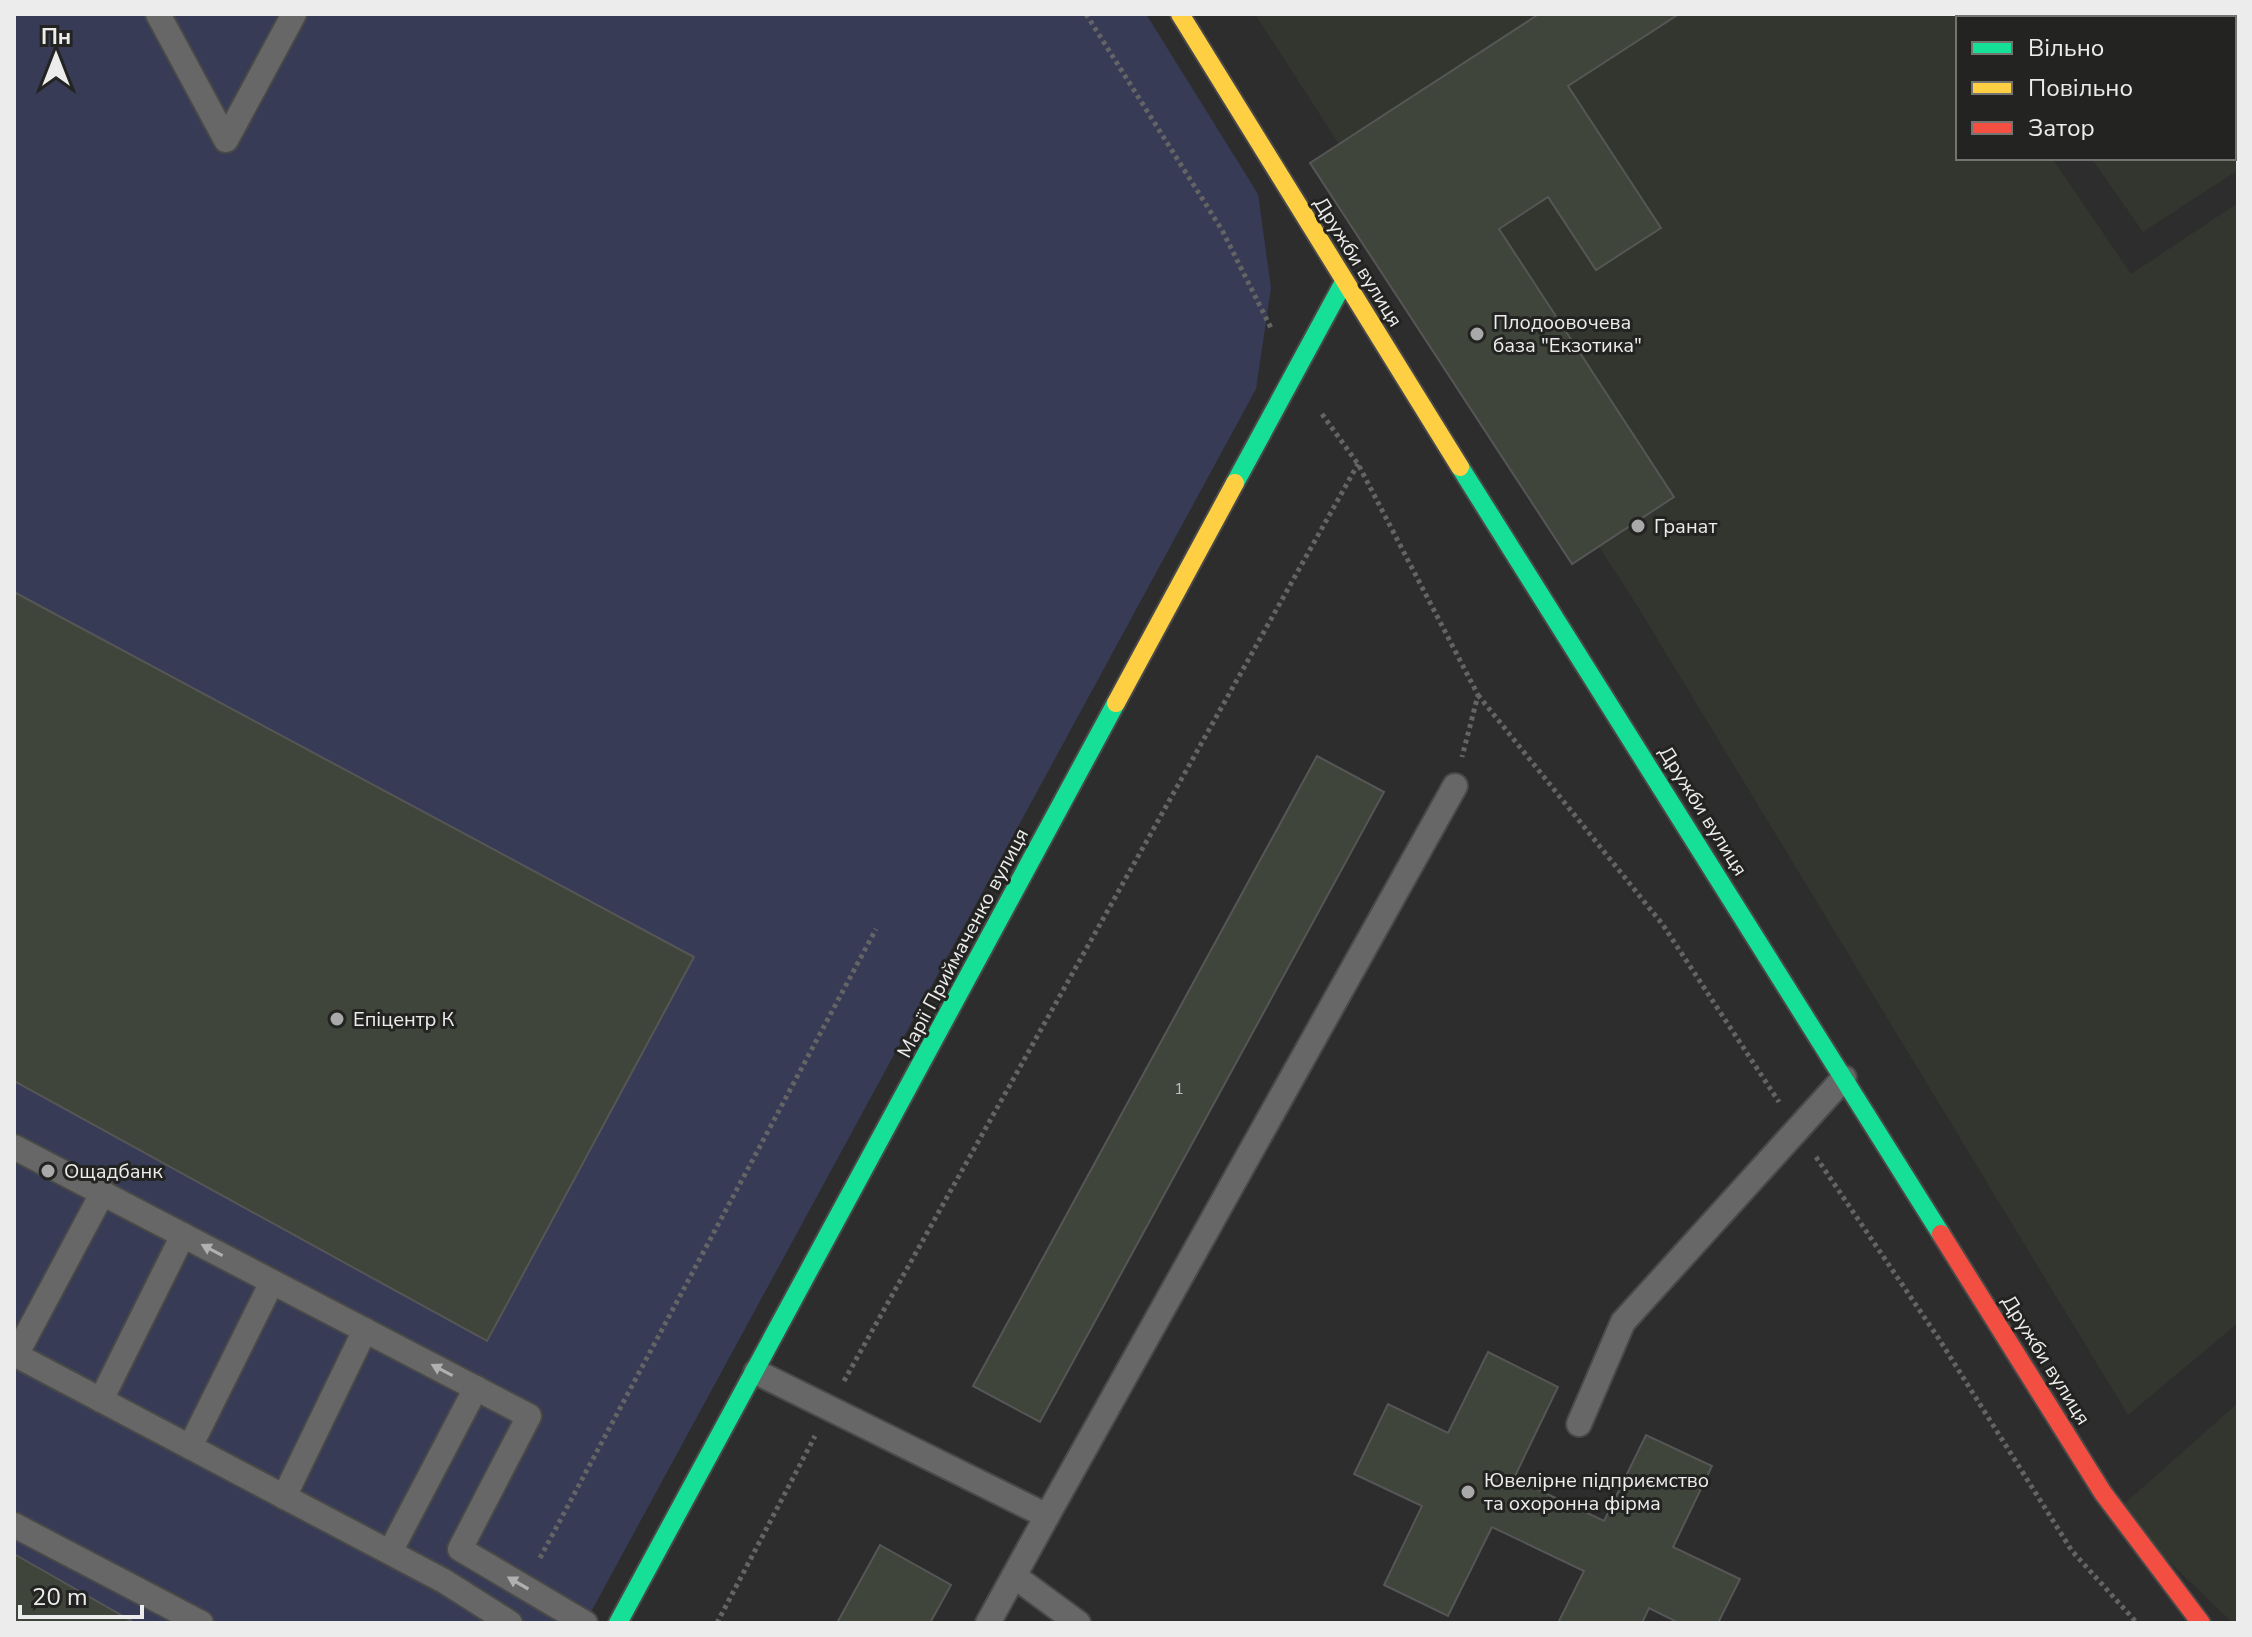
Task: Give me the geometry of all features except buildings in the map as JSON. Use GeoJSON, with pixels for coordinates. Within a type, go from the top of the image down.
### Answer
{"type":"FeatureCollection","features":[{"type":"Feature","properties":{"kind":"street","name":"Дружби вулиця"},"geometry":{"type":"LineString","coordinates":[[1180,14],[1344,282],[2103,1493],[2201,1623]]}},
{"type":"Feature","properties":{"kind":"street","name":"Марії Приймаченко вулиця"},"geometry":{"type":"LineString","coordinates":[[618,1623],[1344,282]]}},
{"type":"Feature","properties":{"kind":"lane"},"geometry":{"type":"LineString","coordinates":[[158,14],[226,140],[294,14]]}},
{"type":"Feature","properties":{"kind":"lane"},"geometry":{"type":"LineString","coordinates":[[988,1623],[1455,786]]}},
{"type":"Feature","properties":{"kind":"lane"},"geometry":{"type":"LineString","coordinates":[[1579,1424],[1623,1322],[1844,1078]]}},
{"type":"Feature","properties":{"kind":"lane"},"geometry":{"type":"LineString","coordinates":[[14,1147],[529,1416],[444,1581]]}},
{"type":"Feature","properties":{"kind":"lane"},"geometry":{"type":"LineString","coordinates":[[103,1192],[15,1355],[444,1581],[510,1623]]}},
{"type":"Feature","properties":{"kind":"lane"},"geometry":{"type":"LineString","coordinates":[[101,1400],[183,1235]]}},
{"type":"Feature","properties":{"kind":"lane"},"geometry":{"type":"LineString","coordinates":[[190,1447],[272,1282]]}},
{"type":"Feature","properties":{"kind":"lane"},"geometry":{"type":"LineString","coordinates":[[284,1497],[365,1330]]}},
{"type":"Feature","properties":{"kind":"lane"},"geometry":{"type":"LineString","coordinates":[[756,1372],[1047,1516]]}},
{"type":"Feature","properties":{"kind":"lane"},"geometry":{"type":"LineString","coordinates":[[390,1552],[476,1388]]}},
{"type":"Feature","properties":{"kind":"lane"},"geometry":{"type":"LineString","coordinates":[[14,1525],[201,1623]]}},
{"type":"Feature","properties":{"kind":"lane"},"geometry":{"type":"LineString","coordinates":[[460,1549],[585,1623]]}},
{"type":"Feature","properties":{"kind":"lane"},"geometry":{"type":"LineString","coordinates":[[1014,1576],[1078,1623]]}},
{"type":"Feature","properties":{"kind":"path"},"geometry":{"type":"LineString","coordinates":[[1086,14],[1222,230],[1294,374],[1358,464],[1478,695],[1455,786]]}},
{"type":"Feature","properties":{"kind":"path"},"geometry":{"type":"LineString","coordinates":[[717,1623],[829,1408],[1358,464]]}},
{"type":"Feature","properties":{"kind":"path"},"geometry":{"type":"LineString","coordinates":[[525,1587],[876,929]]}},
{"type":"Feature","properties":{"kind":"shaded area"},"geometry":{"type":"Polygon","coordinates":[[[14,14],[1146,14],[1258,194],[1271,288],[1256,389],[585,1623],[14,1623],[14,14]]]}},
{"type":"Feature","properties":{"kind":"shaded area"},"geometry":{"type":"Polygon","coordinates":[[[1255,14],[1954,14],[1956,160],[2053,160],[2131,274],[2238,203],[2238,1323],[2128,1415],[1636,604],[1255,14]]]}},
{"type":"Feature","properties":{"kind":"shaded area"},"geometry":{"type":"Polygon","coordinates":[[[2238,14],[2238,170],[2143,232],[2092,160],[2236,160],[2236,16],[1993,16],[2238,14]]]}},
{"type":"Feature","properties":{"kind":"shaded area"},"geometry":{"type":"Polygon","coordinates":[[[2238,1403],[2238,1623],[2233,1623],[2116,1511],[2238,1403]]]}},
{"type":"Feature","properties":{"kind":"traffic: fast"},"geometry":{"type":"LineString","coordinates":[[1235,483],[1344,282]]}},
{"type":"Feature","properties":{"kind":"traffic: fast"},"geometry":{"type":"LineString","coordinates":[[1460,467],[1941,1234]]}},
{"type":"Feature","properties":{"kind":"traffic: fast"},"geometry":{"type":"LineString","coordinates":[[618,1623],[1116,703]]}},
{"type":"Feature","properties":{"kind":"traffic: slow"},"geometry":{"type":"LineString","coordinates":[[1180,14],[1460,467]]}},
{"type":"Feature","properties":{"kind":"traffic: slow"},"geometry":{"type":"LineString","coordinates":[[1116,703],[1235,483]]}},
{"type":"Feature","properties":{"kind":"traffic: jam"},"geometry":{"type":"LineString","coordinates":[[1941,1234],[2103,1493],[2201,1623]]}},
{"type":"Feature","properties":{"kind":"place","name":"Плодоовочева база \"Екзотика\""},"geometry":{"type":"Point","coordinates":[1477,334]}},
{"type":"Feature","properties":{"kind":"place","name":"Гранат"},"geometry":{"type":"Point","coordinates":[1638,526]}},
{"type":"Feature","properties":{"kind":"place","name":"Епіцентр К"},"geometry":{"type":"Point","coordinates":[337,1019]}},
{"type":"Feature","properties":{"kind":"place","name":"Ощадбанк"},"geometry":{"type":"Point","coordinates":[48,1171]}},
{"type":"Feature","properties":{"kind":"place","name":"Ювелірне підприємство та охоронна фірма"},"geometry":{"type":"Point","coordinates":[1468,1492]}}]}
